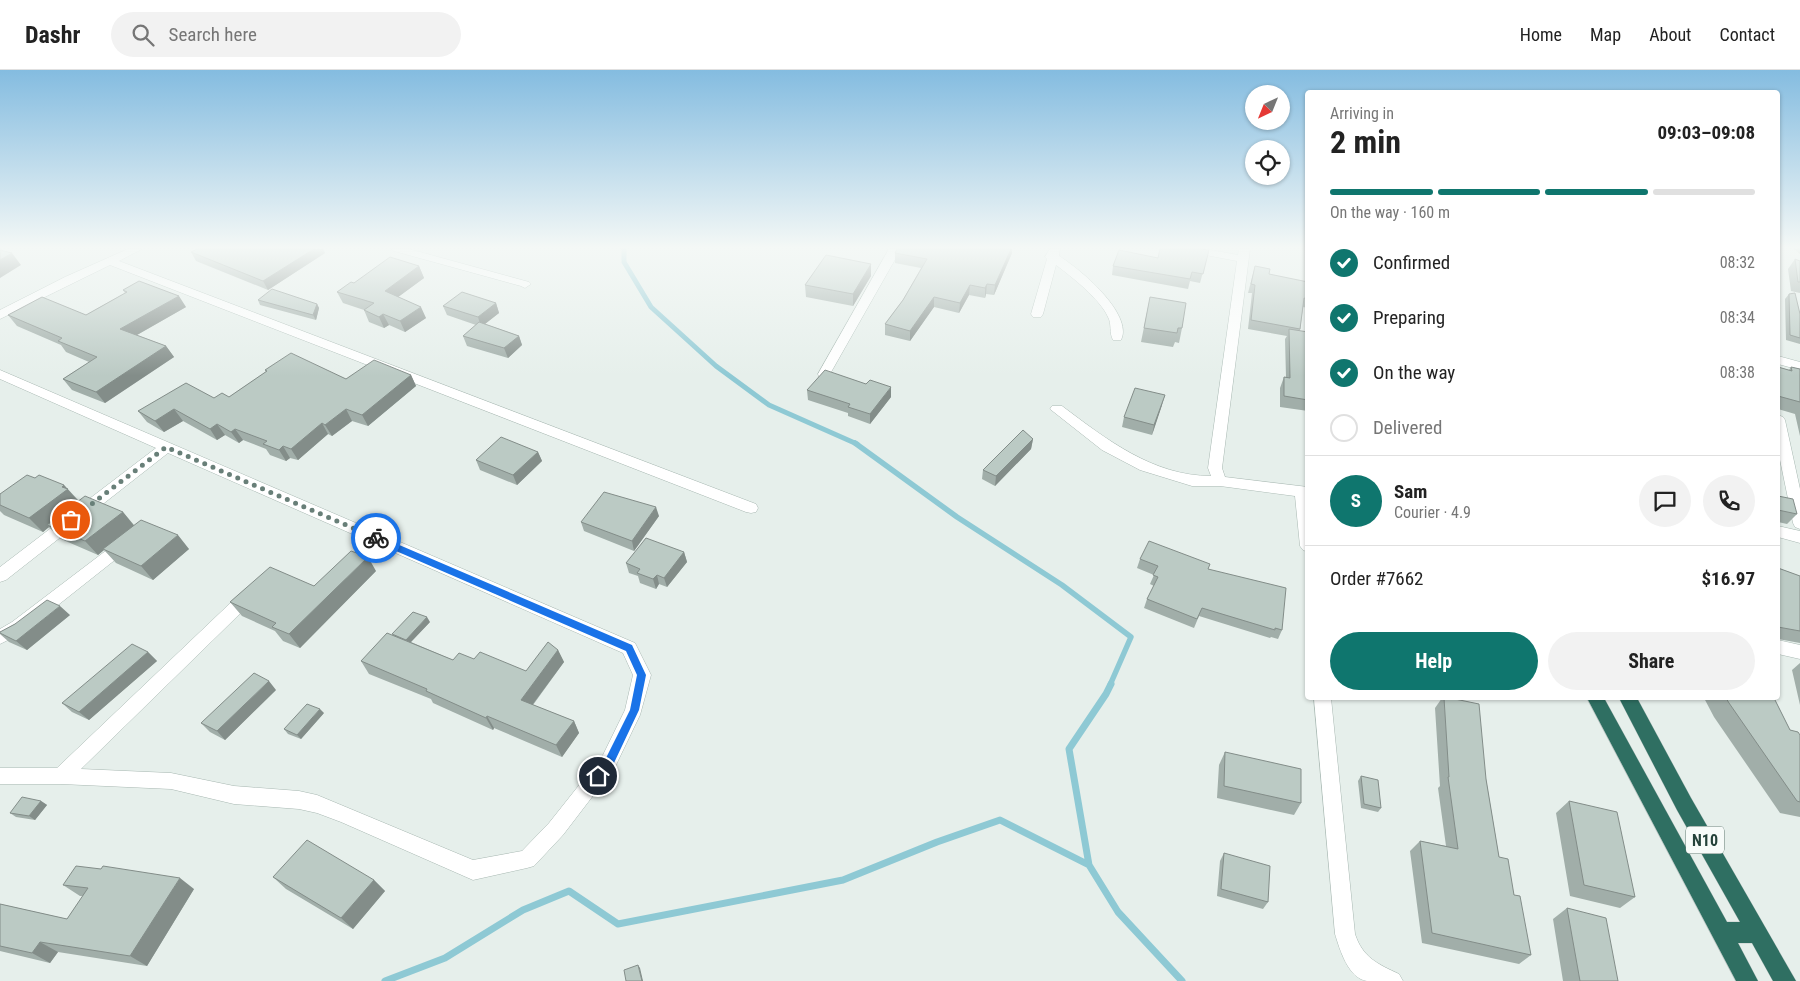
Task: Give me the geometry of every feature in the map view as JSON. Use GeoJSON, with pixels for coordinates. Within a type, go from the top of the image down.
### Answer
{"type":"FeatureCollection","features":[{"type":"Feature","properties":{"kind":"highway","name":"N10"},"geometry":{"type":"LineString","coordinates":[[1597,700],[1747,981]]}},
{"type":"Feature","properties":{"kind":"highway","name":"N10"},"geometry":{"type":"LineString","coordinates":[[1629,700],[1684,804],[1785,981]]}},
{"type":"Feature","properties":{"kind":"highway"},"geometry":{"type":"LineString","coordinates":[[1722,932],[1758,933]]}},
{"type":"Feature","properties":{"kind":"street"},"geometry":{"type":"LineString","coordinates":[[0,315],[45,292]]}},
{"type":"Feature","properties":{"kind":"street"},"geometry":{"type":"LineString","coordinates":[[189,292],[752,508]]}},
{"type":"Feature","properties":{"kind":"street"},"geometry":{"type":"LineString","coordinates":[[824,374],[871,292]]}},
{"type":"Feature","properties":{"kind":"street"},"geometry":{"type":"LineString","coordinates":[[1037,314],[1043,292]]}},
{"type":"Feature","properties":{"kind":"street"},"geometry":{"type":"LineString","coordinates":[[1093,292],[1103,301],[1115,318],[1117,337]]}},
{"type":"Feature","properties":{"kind":"street"},"geometry":{"type":"LineString","coordinates":[[1220,481],[1215,468],[1238,292]]}},
{"type":"Feature","properties":{"kind":"street"},"geometry":{"type":"LineString","coordinates":[[1780,361],[1800,366]]}},
{"type":"Feature","properties":{"kind":"street"},"geometry":{"type":"LineString","coordinates":[[0,374],[629,648],[642,675],[634,710],[609,762],[572,810],[527,858],[473,870],[317,804],[299,800],[234,795],[171,781],[61,776],[0,776]]}},
{"type":"Feature","properties":{"kind":"street"},"geometry":{"type":"LineString","coordinates":[[1057,409],[1107,447],[1145,466],[1192,481],[1220,481],[1305,492]]}},
{"type":"Feature","properties":{"kind":"street"},"geometry":{"type":"LineString","coordinates":[[1780,442],[1782,464],[1800,523]]}},
{"type":"Feature","properties":{"kind":"street"},"geometry":{"type":"LineString","coordinates":[[0,576],[166,447]]}},
{"type":"Feature","properties":{"kind":"street"},"geometry":{"type":"LineString","coordinates":[[1780,532],[1800,537]]}},
{"type":"Feature","properties":{"kind":"street"},"geometry":{"type":"LineString","coordinates":[[0,637],[18,627],[139,533]]}},
{"type":"Feature","properties":{"kind":"street"},"geometry":{"type":"LineString","coordinates":[[61,776],[259,585]]}},
{"type":"Feature","properties":{"kind":"street"},"geometry":{"type":"LineString","coordinates":[[1780,647],[1800,652]]}},
{"type":"Feature","properties":{"kind":"street"},"geometry":{"type":"LineString","coordinates":[[1322,700],[1346,934],[1350,952],[1359,964],[1373,975],[1392,981]]}},
{"type":"Feature","properties":{"kind":"building"},"geometry":{"type":"Polygon","coordinates":[[[127,292],[167,292],[179,296],[120,329],[166,346],[96,392],[63,379],[97,357],[58,341],[62,338],[8,315],[42,297],[86,315],[127,292]]]}},
{"type":"Feature","properties":{"kind":"building"},"geometry":{"type":"Polygon","coordinates":[[[269,292],[280,292],[317,304],[313,315],[258,300],[269,292]]]}},
{"type":"Feature","properties":{"kind":"building"},"geometry":{"type":"Polygon","coordinates":[[[337,292],[386,292],[421,307],[400,321],[383,314],[379,317],[364,310],[374,303],[337,292]]]}},
{"type":"Feature","properties":{"kind":"building"},"geometry":{"type":"Polygon","coordinates":[[[462,292],[496,303],[478,317],[443,306],[462,292]]]}},
{"type":"Feature","properties":{"kind":"building"},"geometry":{"type":"Polygon","coordinates":[[[840,292],[854,292],[853,294],[840,292]]]}},
{"type":"Feature","properties":{"kind":"building"},"geometry":{"type":"Polygon","coordinates":[[[908,292],[966,292],[960,303],[934,297],[910,331],[885,324],[908,292]]]}},
{"type":"Feature","properties":{"kind":"building"},"geometry":{"type":"Polygon","coordinates":[[[1254,292],[1305,292],[1300,329],[1251,320],[1254,292]]]}},
{"type":"Feature","properties":{"kind":"building"},"geometry":{"type":"Polygon","coordinates":[[[1795,293],[1800,314],[1800,338],[1790,335],[1789,294],[1795,293]]]}},
{"type":"Feature","properties":{"kind":"building"},"geometry":{"type":"Polygon","coordinates":[[[1150,297],[1186,303],[1182,328],[1178,328],[1177,333],[1144,328],[1150,297]]]}},
{"type":"Feature","properties":{"kind":"building"},"geometry":{"type":"Polygon","coordinates":[[[479,322],[519,336],[504,348],[463,336],[479,322]]]}},
{"type":"Feature","properties":{"kind":"building"},"geometry":{"type":"Polygon","coordinates":[[[1289,329],[1305,332],[1305,400],[1284,396],[1284,377],[1290,378],[1289,329]]]}},
{"type":"Feature","properties":{"kind":"building"},"geometry":{"type":"Polygon","coordinates":[[[291,353],[346,379],[374,360],[411,375],[362,415],[346,409],[325,425],[322,423],[291,449],[283,446],[279,450],[263,444],[267,441],[235,429],[231,432],[217,424],[210,429],[174,409],[155,421],[138,411],[186,383],[214,398],[222,393],[229,397],[291,353]]]}},
{"type":"Feature","properties":{"kind":"building"},"geometry":{"type":"Polygon","coordinates":[[[1791,367],[1800,369],[1800,402],[1780,397],[1780,368],[1792,371],[1791,367]]]}},
{"type":"Feature","properties":{"kind":"building"},"geometry":{"type":"Polygon","coordinates":[[[825,370],[866,384],[870,380],[891,387],[870,414],[848,407],[850,404],[807,390],[825,370]]]}},
{"type":"Feature","properties":{"kind":"building"},"geometry":{"type":"Polygon","coordinates":[[[1135,388],[1165,395],[1154,425],[1124,417],[1135,388]]]}},
{"type":"Feature","properties":{"kind":"building"},"geometry":{"type":"Polygon","coordinates":[[[1023,430],[1033,439],[996,476],[983,470],[1023,430]]]}},
{"type":"Feature","properties":{"kind":"building"},"geometry":{"type":"Polygon","coordinates":[[[501,437],[538,452],[513,475],[476,460],[501,437]]]}},
{"type":"Feature","properties":{"kind":"building"},"geometry":{"type":"Polygon","coordinates":[[[27,475],[35,478],[39,475],[64,485],[62,487],[68,489],[29,518],[0,505],[0,494],[27,475]]]}},
{"type":"Feature","properties":{"kind":"building"},"geometry":{"type":"Polygon","coordinates":[[[604,492],[656,507],[632,541],[581,522],[604,492]]]}},
{"type":"Feature","properties":{"kind":"building"},"geometry":{"type":"Polygon","coordinates":[[[85,496],[123,512],[85,541],[47,525],[85,496]]]}},
{"type":"Feature","properties":{"kind":"building"},"geometry":{"type":"Polygon","coordinates":[[[1780,496],[1793,499],[1797,514],[1780,510],[1780,496]]]}},
{"type":"Feature","properties":{"kind":"building"},"geometry":{"type":"Polygon","coordinates":[[[141,520],[178,535],[141,566],[103,549],[141,520]]]}},
{"type":"Feature","properties":{"kind":"building"},"geometry":{"type":"Polygon","coordinates":[[[646,538],[684,552],[664,578],[657,575],[653,579],[637,573],[640,569],[626,563],[646,538]]]}},
{"type":"Feature","properties":{"kind":"building"},"geometry":{"type":"Polygon","coordinates":[[[1149,541],[1210,564],[1208,569],[1286,588],[1282,630],[1275,628],[1275,630],[1202,608],[1197,619],[1147,599],[1158,577],[1153,575],[1158,566],[1140,559],[1149,541]]]}},
{"type":"Feature","properties":{"kind":"building"},"geometry":{"type":"Polygon","coordinates":[[[351,551],[368,557],[289,634],[272,627],[276,623],[230,602],[270,567],[314,586],[351,551]]]}},
{"type":"Feature","properties":{"kind":"building"},"geometry":{"type":"Polygon","coordinates":[[[1780,569],[1800,576],[1800,631],[1780,627],[1780,569]]]}},
{"type":"Feature","properties":{"kind":"building"},"geometry":{"type":"Polygon","coordinates":[[[47,600],[60,606],[16,641],[0,633],[15,624],[47,600]]]}},
{"type":"Feature","properties":{"kind":"building"},"geometry":{"type":"Polygon","coordinates":[[[413,612],[427,617],[406,640],[392,634],[413,612]]]}},
{"type":"Feature","properties":{"kind":"building"},"geometry":{"type":"Polygon","coordinates":[[[387,633],[453,660],[459,653],[474,659],[480,652],[526,671],[548,642],[558,650],[521,700],[574,721],[556,745],[487,716],[486,718],[426,691],[427,689],[361,661],[387,633]]]}},
{"type":"Feature","properties":{"kind":"building"},"geometry":{"type":"Polygon","coordinates":[[[132,644],[148,652],[79,712],[62,703],[132,644]]]}},
{"type":"Feature","properties":{"kind":"building"},"geometry":{"type":"Polygon","coordinates":[[[254,673],[269,681],[217,731],[201,723],[254,673]]]}},
{"type":"Feature","properties":{"kind":"building"},"geometry":{"type":"Polygon","coordinates":[[[1444,700],[1460,700],[1479,704],[1486,779],[1499,857],[1508,859],[1514,895],[1520,896],[1531,955],[1432,933],[1420,841],[1458,849],[1449,777],[1444,700]]]}},
{"type":"Feature","properties":{"kind":"building"},"geometry":{"type":"Polygon","coordinates":[[[1727,700],[1775,700],[1790,730],[1798,732],[1800,735],[1800,802],[1797,801],[1727,700]]]}},
{"type":"Feature","properties":{"kind":"building"},"geometry":{"type":"Polygon","coordinates":[[[307,704],[320,709],[297,735],[284,729],[307,704]]]}},
{"type":"Feature","properties":{"kind":"building"},"geometry":{"type":"Polygon","coordinates":[[[1225,752],[1301,769],[1301,803],[1224,786],[1225,752]]]}},
{"type":"Feature","properties":{"kind":"building"},"geometry":{"type":"Polygon","coordinates":[[[1361,776],[1378,780],[1381,808],[1364,804],[1361,776]]]}},
{"type":"Feature","properties":{"kind":"building"},"geometry":{"type":"Polygon","coordinates":[[[22,797],[41,801],[29,816],[10,813],[22,797]]]}},
{"type":"Feature","properties":{"kind":"building"},"geometry":{"type":"Polygon","coordinates":[[[1569,801],[1617,812],[1635,897],[1584,885],[1569,801]]]}},
{"type":"Feature","properties":{"kind":"building"},"geometry":{"type":"Polygon","coordinates":[[[307,840],[374,880],[341,918],[273,877],[307,840]]]}},
{"type":"Feature","properties":{"kind":"building"},"geometry":{"type":"Polygon","coordinates":[[[1224,853],[1270,866],[1268,902],[1221,889],[1224,853]]]}},
{"type":"Feature","properties":{"kind":"building"},"geometry":{"type":"Polygon","coordinates":[[[76,866],[101,869],[103,866],[180,878],[130,956],[40,942],[32,953],[0,946],[0,904],[67,919],[88,888],[63,885],[76,866]]]}},
{"type":"Feature","properties":{"kind":"building"},"geometry":{"type":"Polygon","coordinates":[[[1567,908],[1606,918],[1618,981],[1580,981],[1567,908]]]}},
{"type":"Feature","properties":{"kind":"building"},"geometry":{"type":"Polygon","coordinates":[[[638,965],[642,981],[626,981],[624,970],[638,965]]]}},
{"type":"Feature","properties":{"kind":"waterway"},"geometry":{"type":"LineString","coordinates":[[642,292],[651,307],[716,366],[769,405],[855,443]]}},
{"type":"Feature","properties":{"kind":"waterway"},"geometry":{"type":"LineString","coordinates":[[855,443],[957,517],[1062,585],[1131,637],[1110,685]]}},
{"type":"Feature","properties":{"kind":"waterway"},"geometry":{"type":"LineString","coordinates":[[1089,865],[1069,749],[1111,684]]}},
{"type":"Feature","properties":{"kind":"waterway"},"geometry":{"type":"LineString","coordinates":[[385,981],[445,958],[523,910],[569,891],[618,924],[843,880],[937,842],[1000,820],[1089,865]]}},
{"type":"Feature","properties":{"kind":"waterway"},"geometry":{"type":"LineString","coordinates":[[1089,865],[1118,912],[1182,981]]}},
{"type":"Feature","properties":{"kind":"way so far"},"geometry":{"type":"LineString","coordinates":[[71,520],[166,447],[376,538]]}},
{"type":"Feature","properties":{"kind":"route"},"geometry":{"type":"LineString","coordinates":[[376,538],[629,648],[642,675],[634,710],[609,762],[598,776]]}}]}
